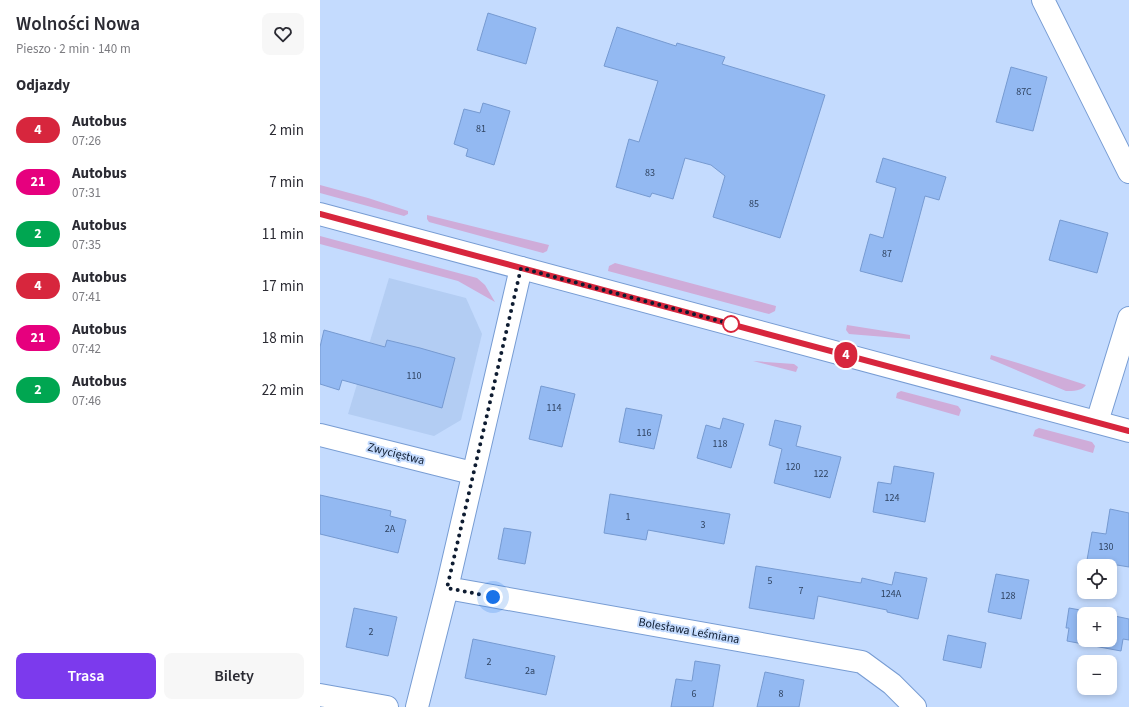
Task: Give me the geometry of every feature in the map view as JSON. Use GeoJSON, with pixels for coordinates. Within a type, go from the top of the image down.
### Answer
{"type":"FeatureCollection","features":[{"type":"Feature","properties":{"kind":"street"},"geometry":{"type":"LineString","coordinates":[[1043,0],[1129,172]]}},
{"type":"Feature","properties":{"kind":"street"},"geometry":{"type":"LineString","coordinates":[[320,214],[1129,431]]}},
{"type":"Feature","properties":{"kind":"street"},"geometry":{"type":"LineString","coordinates":[[417,707],[447,588],[472,473],[521,268]]}},
{"type":"Feature","properties":{"kind":"street"},"geometry":{"type":"LineString","coordinates":[[1097,422],[1129,318]]}},
{"type":"Feature","properties":{"kind":"street","name":"Zwycięstwa"},"geometry":{"type":"LineString","coordinates":[[320,435],[472,473]]}},
{"type":"Feature","properties":{"kind":"street","name":"Bolesława Leśmiana"},"geometry":{"type":"LineString","coordinates":[[447,588],[862,662],[892,684],[915,707]]}},
{"type":"Feature","properties":{"kind":"street"},"geometry":{"type":"LineString","coordinates":[[320,695],[387,707]]}},
{"type":"Feature","properties":{"kind":"shaded area"},"geometry":{"type":"Polygon","coordinates":[[[320,185],[408,211],[408,214],[404,216],[320,193],[320,185]]]}},
{"type":"Feature","properties":{"kind":"shaded area"},"geometry":{"type":"Polygon","coordinates":[[[427,215],[549,245],[547,251],[543,253],[429,222],[427,215]]]}},
{"type":"Feature","properties":{"kind":"shaded area"},"geometry":{"type":"Polygon","coordinates":[[[320,236],[477,278],[485,285],[495,302],[458,281],[320,244],[320,236]]]}},
{"type":"Feature","properties":{"kind":"shaded area"},"geometry":{"type":"Polygon","coordinates":[[[615,263],[776,306],[775,311],[769,314],[608,271],[609,266],[615,263]]]}},
{"type":"Feature","properties":{"kind":"shaded area"},"geometry":{"type":"Polygon","coordinates":[[[389,278],[466,298],[482,334],[461,420],[434,436],[348,414],[389,278]]]}},
{"type":"Feature","properties":{"kind":"shaded area"},"geometry":{"type":"Polygon","coordinates":[[[847,325],[910,335],[910,339],[849,334],[846,330],[847,325]]]}},
{"type":"Feature","properties":{"kind":"shaded area"},"geometry":{"type":"Polygon","coordinates":[[[991,355],[1086,385],[1080,390],[1066,391],[990,359],[991,355]]]}},
{"type":"Feature","properties":{"kind":"shaded area"},"geometry":{"type":"Polygon","coordinates":[[[753,361],[794,364],[798,367],[796,372],[753,361]]]}},
{"type":"Feature","properties":{"kind":"shaded area"},"geometry":{"type":"Polygon","coordinates":[[[901,391],[958,406],[961,410],[959,416],[896,398],[897,393],[901,391]]]}},
{"type":"Feature","properties":{"kind":"shaded area"},"geometry":{"type":"Polygon","coordinates":[[[1039,428],[1092,442],[1095,446],[1093,453],[1033,436],[1035,430],[1039,428]]]}},
{"type":"Feature","properties":{"kind":"building"},"geometry":{"type":"Polygon","coordinates":[[[488,13],[536,28],[526,64],[477,50],[488,13]]]}},
{"type":"Feature","properties":{"kind":"building"},"geometry":{"type":"Polygon","coordinates":[[[617,27],[676,46],[677,43],[725,57],[722,64],[825,95],[780,238],[713,217],[725,176],[711,165],[685,158],[673,199],[652,193],[650,197],[616,187],[629,139],[639,142],[658,81],[604,66],[617,27]]]}},
{"type":"Feature","properties":{"kind":"building"},"geometry":{"type":"Polygon","coordinates":[[[1011,67],[1047,77],[1033,131],[996,122],[1011,67]]]}},
{"type":"Feature","properties":{"kind":"building"},"geometry":{"type":"Polygon","coordinates":[[[483,103],[510,111],[494,165],[466,156],[468,149],[454,144],[464,109],[480,113],[483,103]]]}},
{"type":"Feature","properties":{"kind":"building"},"geometry":{"type":"Polygon","coordinates":[[[883,158],[946,177],[939,200],[925,196],[902,282],[860,271],[870,234],[883,238],[896,188],[876,182],[883,158]]]}},
{"type":"Feature","properties":{"kind":"building"},"geometry":{"type":"Polygon","coordinates":[[[1060,220],[1108,233],[1097,273],[1049,260],[1060,220]]]}},
{"type":"Feature","properties":{"kind":"building"},"geometry":{"type":"Polygon","coordinates":[[[324,330],[385,347],[387,340],[455,358],[442,408],[342,380],[339,390],[320,384],[320,347],[324,330]]]}},
{"type":"Feature","properties":{"kind":"building"},"geometry":{"type":"Polygon","coordinates":[[[541,386],[575,394],[562,447],[529,439],[541,386]]]}},
{"type":"Feature","properties":{"kind":"building"},"geometry":{"type":"Polygon","coordinates":[[[626,408],[662,415],[654,449],[619,442],[626,408]]]}},
{"type":"Feature","properties":{"kind":"building"},"geometry":{"type":"Polygon","coordinates":[[[723,418],[744,424],[731,468],[697,458],[706,425],[720,429],[723,418]]]}},
{"type":"Feature","properties":{"kind":"building"},"geometry":{"type":"Polygon","coordinates":[[[775,420],[801,426],[796,446],[841,457],[830,498],[774,483],[782,449],[769,445],[775,420]]]}},
{"type":"Feature","properties":{"kind":"building"},"geometry":{"type":"Polygon","coordinates":[[[894,466],[934,473],[925,522],[873,512],[878,482],[891,484],[894,466]]]}},
{"type":"Feature","properties":{"kind":"building"},"geometry":{"type":"Polygon","coordinates":[[[610,494],[730,514],[724,544],[648,530],[646,540],[604,533],[610,494]]]}},
{"type":"Feature","properties":{"kind":"building"},"geometry":{"type":"Polygon","coordinates":[[[320,495],[391,511],[390,516],[406,520],[398,553],[320,534],[320,495]]]}},
{"type":"Feature","properties":{"kind":"building"},"geometry":{"type":"Polygon","coordinates":[[[1110,509],[1129,513],[1129,567],[1117,565],[1117,559],[1087,559],[1092,532],[1106,534],[1110,509]]]}},
{"type":"Feature","properties":{"kind":"building"},"geometry":{"type":"Polygon","coordinates":[[[504,528],[531,532],[525,564],[498,559],[504,528]]]}},
{"type":"Feature","properties":{"kind":"building"},"geometry":{"type":"Polygon","coordinates":[[[756,566],[861,583],[862,578],[892,585],[895,572],[927,578],[918,619],[887,612],[887,610],[818,596],[814,619],[749,608],[756,566]]]}},
{"type":"Feature","properties":{"kind":"building"},"geometry":{"type":"Polygon","coordinates":[[[996,574],[1029,580],[1021,619],[988,612],[996,574]]]}},
{"type":"Feature","properties":{"kind":"building"},"geometry":{"type":"Polygon","coordinates":[[[354,608],[397,617],[388,656],[346,647],[354,608]]]}},
{"type":"Feature","properties":{"kind":"building"},"geometry":{"type":"Polygon","coordinates":[[[1069,608],[1077,609],[1077,643],[1067,641],[1069,628],[1066,628],[1069,608]]]}},
{"type":"Feature","properties":{"kind":"building"},"geometry":{"type":"Polygon","coordinates":[[[1117,616],[1129,619],[1129,640],[1123,639],[1121,651],[1099,647],[1117,647],[1117,616]]]}},
{"type":"Feature","properties":{"kind":"building"},"geometry":{"type":"Polygon","coordinates":[[[948,635],[986,643],[981,668],[943,660],[948,635]]]}},
{"type":"Feature","properties":{"kind":"building"},"geometry":{"type":"Polygon","coordinates":[[[473,639],[555,656],[546,695],[465,678],[473,639]]]}},
{"type":"Feature","properties":{"kind":"building"},"geometry":{"type":"Polygon","coordinates":[[[695,661],[720,665],[713,707],[671,707],[676,679],[692,681],[695,661]]]}},
{"type":"Feature","properties":{"kind":"building"},"geometry":{"type":"Polygon","coordinates":[[[765,672],[804,680],[799,707],[757,707],[765,672]]]}},
{"type":"Feature","properties":{"kind":"bus line","name":"4"},"geometry":{"type":"LineString","coordinates":[[320,214],[1129,431]]}},
{"type":"Feature","properties":{"kind":"route"},"geometry":{"type":"LineString","coordinates":[[493,597],[447,588],[472,473],[521,268],[731,324]]}}]}
